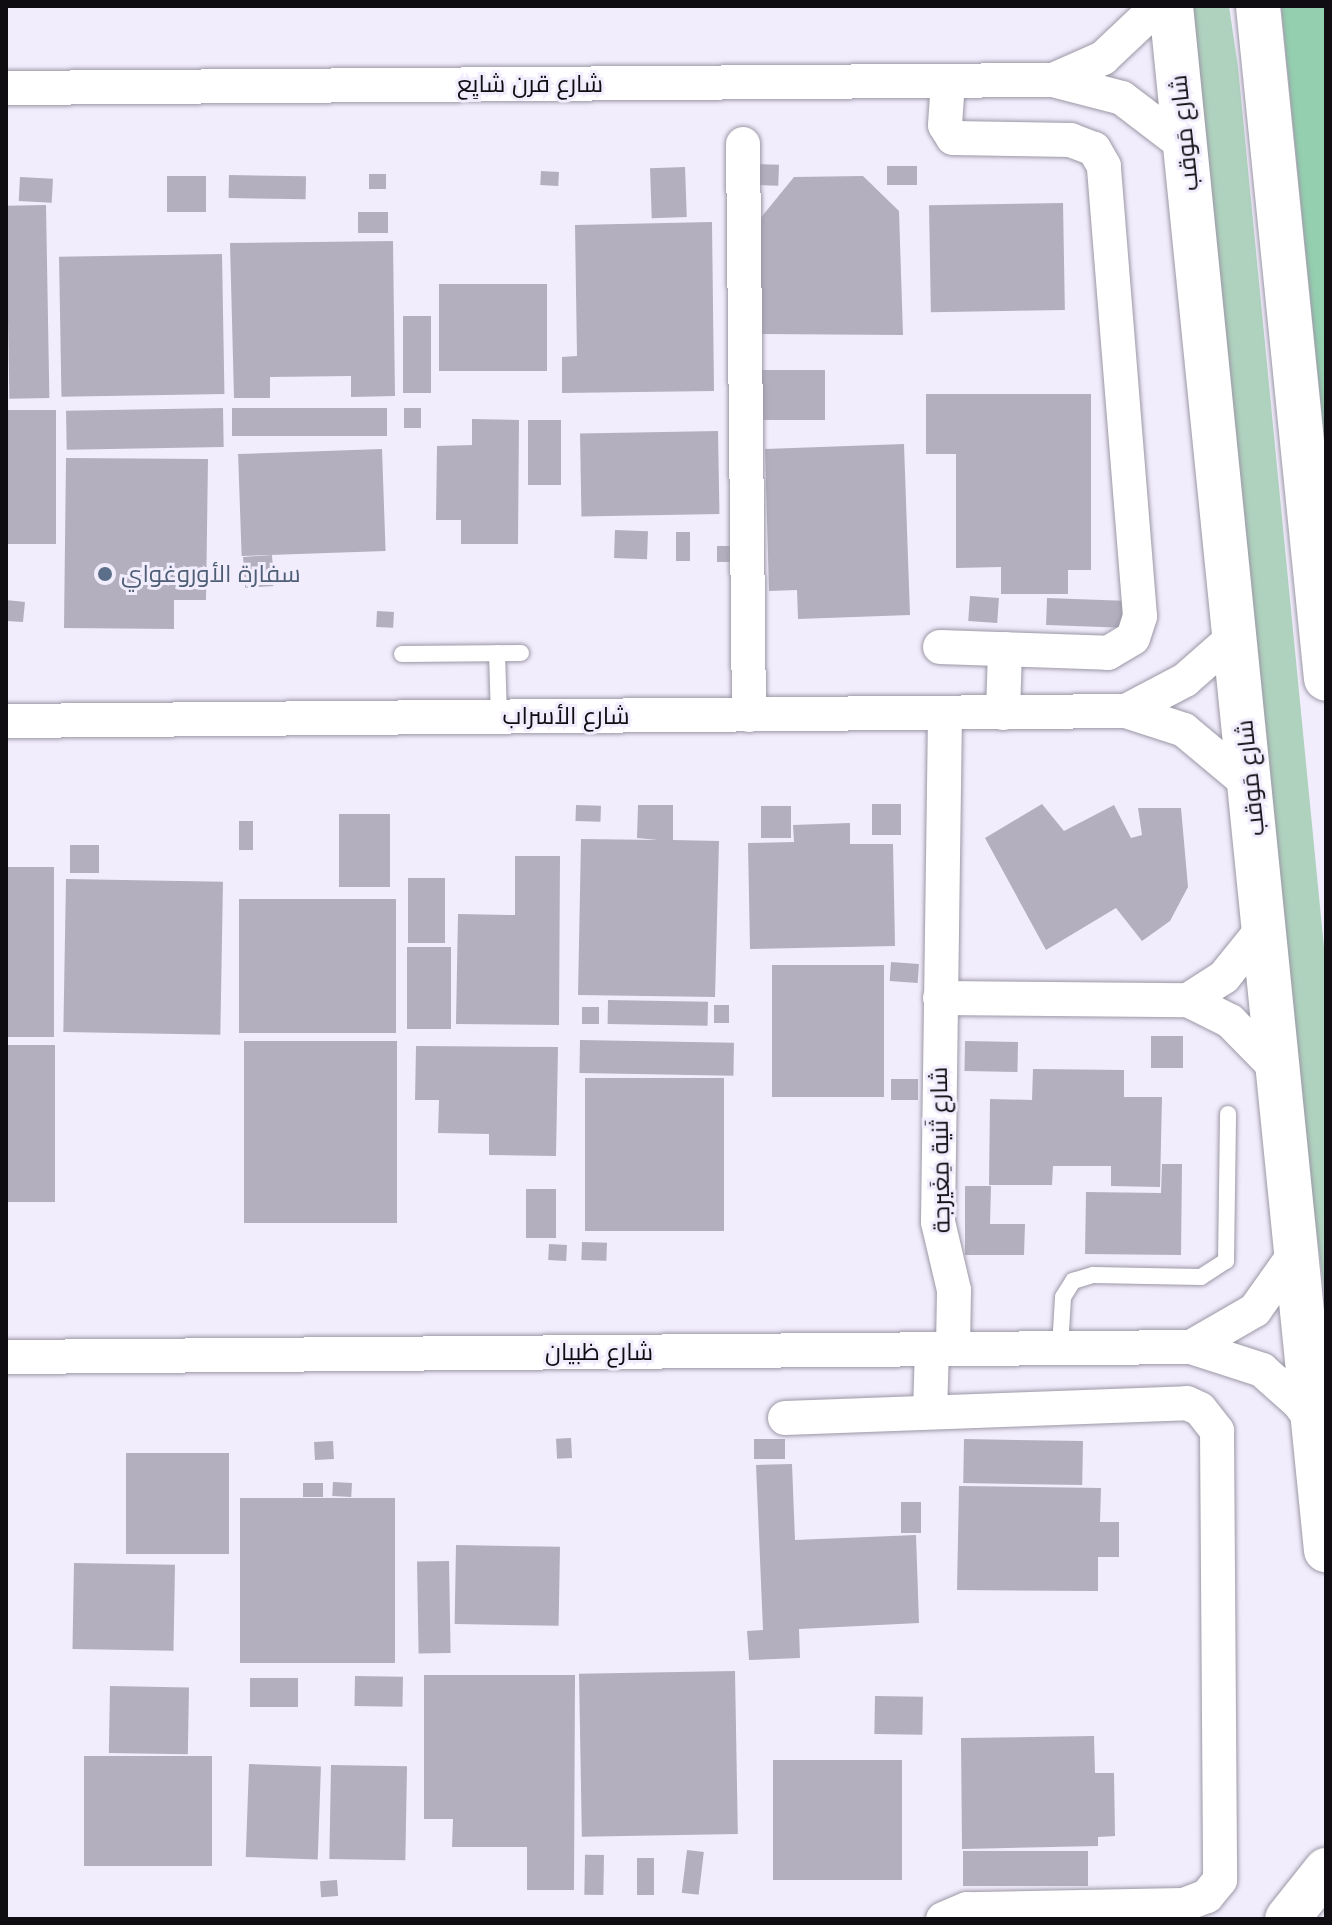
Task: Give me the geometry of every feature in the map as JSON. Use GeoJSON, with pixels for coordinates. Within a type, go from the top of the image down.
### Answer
{"type":"FeatureCollection","features":[{"type":"Feature","properties":{"kind":"main road","name":"شارع مَوقب"},"geometry":{"type":"LineString","coordinates":[[1171,6],[1326,1550]]}},
{"type":"Feature","properties":{"kind":"main road"},"geometry":{"type":"LineString","coordinates":[[1258,6],[1326,679]]}},
{"type":"Feature","properties":{"kind":"main road"},"geometry":{"type":"LineString","coordinates":[[1287,1919],[1326,1870]]}},
{"type":"Feature","properties":{"kind":"street","name":"شارع قرن شايِع"},"geometry":{"type":"LineString","coordinates":[[1053,80],[1103,58],[1158,6]]}},
{"type":"Feature","properties":{"kind":"street","name":"شارع قرن شايِع"},"geometry":{"type":"LineString","coordinates":[[6,88],[1053,80],[1122,98],[1185,146]]}},
{"type":"Feature","properties":{"kind":"street"},"geometry":{"type":"LineString","coordinates":[[940,647],[1108,653],[1126,645],[1138,627],[1105,175],[1101,157],[1084,142],[953,138],[945,125],[948,81]]}},
{"type":"Feature","properties":{"kind":"street"},"geometry":{"type":"LineString","coordinates":[[743,144],[749,715]]}},
{"type":"Feature","properties":{"kind":"street","name":"شارع الأسراب"},"geometry":{"type":"LineString","coordinates":[[1126,711],[1185,680],[1235,636]]}},
{"type":"Feature","properties":{"kind":"street"},"geometry":{"type":"LineString","coordinates":[[1003,713],[1005,649]]}},
{"type":"Feature","properties":{"kind":"street","name":"شارع الأسراب"},"geometry":{"type":"LineString","coordinates":[[6,721],[1126,711],[1184,730],[1251,786]]}},
{"type":"Feature","properties":{"kind":"street","name":"شارع ثَنية مِغَيرجة"},"geometry":{"type":"LineString","coordinates":[[930,1412],[954,1290],[938,1222],[945,714]]}},
{"type":"Feature","properties":{"kind":"street"},"geometry":{"type":"LineString","coordinates":[[1188,1000],[1224,977],[1265,926]]}},
{"type":"Feature","properties":{"kind":"street"},"geometry":{"type":"LineString","coordinates":[[940,998],[1188,1000],[1230,1021],[1278,1070]]}},
{"type":"Feature","properties":{"kind":"street","name":"شارع ظبيان"},"geometry":{"type":"LineString","coordinates":[[1191,1347],[1255,1310],[1297,1251]]}},
{"type":"Feature","properties":{"kind":"street","name":"شارع ظبيان"},"geometry":{"type":"LineString","coordinates":[[6,1357],[1191,1347],[1262,1370],[1299,1403],[1314,1424]]}},
{"type":"Feature","properties":{"kind":"street"},"geometry":{"type":"LineString","coordinates":[[785,1418],[1187,1403],[1210,1418],[1218,1445],[1220,1880],[1207,1896],[1183,1905],[967,1909],[943,1919]]}},
{"type":"Feature","properties":{"kind":"lane"},"geometry":{"type":"LineString","coordinates":[[497,653],[499,717]]}},
{"type":"Feature","properties":{"kind":"lane"},"geometry":{"type":"LineString","coordinates":[[402,654],[521,653]]}},
{"type":"Feature","properties":{"kind":"lane"},"geometry":{"type":"LineString","coordinates":[[1060,1348],[1063,1297],[1073,1281],[1093,1275],[1201,1277],[1226,1261],[1228,1114]]}},
{"type":"Feature","properties":{"kind":"green space"},"geometry":{"type":"Polygon","coordinates":[[[1193,6],[1229,6],[1238,67],[1326,968],[1326,1306],[1295,1060],[1193,6]]]}},
{"type":"Feature","properties":{"kind":"green space"},"geometry":{"type":"Polygon","coordinates":[[[1281,6],[1326,6],[1326,458],[1281,6]]]}},
{"type":"Feature","properties":{"kind":"building"},"geometry":{"type":"Polygon","coordinates":[[[754,164],[779,165],[778,186],[753,185],[754,164]]]}},
{"type":"Feature","properties":{"kind":"building"},"geometry":{"type":"Polygon","coordinates":[[[887,166],[917,166],[917,185],[887,185],[887,166]]]}},
{"type":"Feature","properties":{"kind":"building"},"geometry":{"type":"Polygon","coordinates":[[[685,167],[687,217],[652,218],[650,168],[685,167]]]}},
{"type":"Feature","properties":{"kind":"building"},"geometry":{"type":"Polygon","coordinates":[[[541,171],[559,172],[558,186],[540,185],[541,171]]]}},
{"type":"Feature","properties":{"kind":"building"},"geometry":{"type":"Polygon","coordinates":[[[369,174],[386,174],[386,189],[369,189],[369,174]]]}},
{"type":"Feature","properties":{"kind":"building"},"geometry":{"type":"Polygon","coordinates":[[[229,175],[306,176],[306,199],[229,198],[229,175]]]}},
{"type":"Feature","properties":{"kind":"building"},"geometry":{"type":"Polygon","coordinates":[[[167,176],[206,176],[206,212],[167,212],[167,176]]]}},
{"type":"Feature","properties":{"kind":"building"},"geometry":{"type":"Polygon","coordinates":[[[863,176],[899,211],[903,335],[761,334],[759,220],[794,177],[863,176]]]}},
{"type":"Feature","properties":{"kind":"building"},"geometry":{"type":"Polygon","coordinates":[[[20,177],[53,179],[52,203],[19,201],[20,177]]]}},
{"type":"Feature","properties":{"kind":"building"},"geometry":{"type":"Polygon","coordinates":[[[1063,203],[1065,310],[931,312],[929,205],[1063,203]]]}},
{"type":"Feature","properties":{"kind":"building"},"geometry":{"type":"Polygon","coordinates":[[[46,205],[49,398],[9,399],[6,206],[46,205]]]}},
{"type":"Feature","properties":{"kind":"building"},"geometry":{"type":"Polygon","coordinates":[[[358,212],[388,212],[388,233],[358,233],[358,212]]]}},
{"type":"Feature","properties":{"kind":"building"},"geometry":{"type":"Polygon","coordinates":[[[712,222],[714,391],[562,393],[562,357],[577,356],[575,225],[712,222]]]}},
{"type":"Feature","properties":{"kind":"building"},"geometry":{"type":"Polygon","coordinates":[[[393,241],[395,396],[351,397],[351,376],[270,377],[270,398],[234,398],[230,243],[393,241]]]}},
{"type":"Feature","properties":{"kind":"building"},"geometry":{"type":"Polygon","coordinates":[[[222,254],[224,394],[61,397],[59,257],[222,254]]]}},
{"type":"Feature","properties":{"kind":"building"},"geometry":{"type":"Polygon","coordinates":[[[439,284],[547,284],[547,371],[439,371],[439,284]]]}},
{"type":"Feature","properties":{"kind":"building"},"geometry":{"type":"Polygon","coordinates":[[[403,316],[431,316],[431,393],[403,393],[403,316]]]}},
{"type":"Feature","properties":{"kind":"building"},"geometry":{"type":"Polygon","coordinates":[[[755,370],[825,370],[825,420],[755,420],[755,370]]]}},
{"type":"Feature","properties":{"kind":"building"},"geometry":{"type":"Polygon","coordinates":[[[926,394],[1091,394],[1091,570],[1068,570],[1068,594],[1001,594],[1001,567],[956,568],[956,454],[926,454],[926,394]]]}},
{"type":"Feature","properties":{"kind":"building"},"geometry":{"type":"Polygon","coordinates":[[[223,408],[224,447],[67,450],[66,411],[223,408]]]}},
{"type":"Feature","properties":{"kind":"building"},"geometry":{"type":"Polygon","coordinates":[[[232,408],[387,408],[387,436],[232,436],[232,408]]]}},
{"type":"Feature","properties":{"kind":"building"},"geometry":{"type":"Polygon","coordinates":[[[404,408],[421,408],[421,428],[404,428],[404,408]]]}},
{"type":"Feature","properties":{"kind":"building"},"geometry":{"type":"Polygon","coordinates":[[[6,410],[56,410],[56,544],[6,544],[6,410]]]}},
{"type":"Feature","properties":{"kind":"building"},"geometry":{"type":"Polygon","coordinates":[[[472,419],[519,420],[518,544],[461,544],[461,520],[436,520],[437,446],[472,445],[472,419]]]}},
{"type":"Feature","properties":{"kind":"building"},"geometry":{"type":"Polygon","coordinates":[[[528,420],[561,420],[561,485],[528,485],[528,420]]]}},
{"type":"Feature","properties":{"kind":"building"},"geometry":{"type":"Polygon","coordinates":[[[718,431],[719,514],[581,516],[580,433],[718,431]]]}},
{"type":"Feature","properties":{"kind":"building"},"geometry":{"type":"Polygon","coordinates":[[[904,444],[910,615],[798,619],[797,590],[769,591],[765,449],[904,444]]]}},
{"type":"Feature","properties":{"kind":"building"},"geometry":{"type":"Polygon","coordinates":[[[382,449],[386,551],[242,556],[238,454],[382,449]]]}},
{"type":"Feature","properties":{"kind":"building"},"geometry":{"type":"Polygon","coordinates":[[[66,458],[208,459],[206,600],[174,600],[174,629],[64,628],[66,458]]]}},
{"type":"Feature","properties":{"kind":"building"},"geometry":{"type":"Polygon","coordinates":[[[615,530],[648,531],[647,559],[614,558],[615,530]]]}},
{"type":"Feature","properties":{"kind":"building"},"geometry":{"type":"Polygon","coordinates":[[[676,532],[690,532],[690,561],[676,561],[676,532]]]}},
{"type":"Feature","properties":{"kind":"building"},"geometry":{"type":"Polygon","coordinates":[[[717,546],[731,546],[731,562],[717,562],[717,546]]]}},
{"type":"Feature","properties":{"kind":"building"},"geometry":{"type":"Polygon","coordinates":[[[272,555],[274,586],[245,588],[243,557],[272,555]]]}},
{"type":"Feature","properties":{"kind":"building"},"geometry":{"type":"Polygon","coordinates":[[[970,596],[999,598],[997,623],[968,621],[970,596]]]}},
{"type":"Feature","properties":{"kind":"building"},"geometry":{"type":"Polygon","coordinates":[[[1047,598],[1123,601],[1122,628],[1046,625],[1047,598]]]}},
{"type":"Feature","properties":{"kind":"building"},"geometry":{"type":"Polygon","coordinates":[[[6,600],[25,602],[23,622],[6,621],[6,600]]]}},
{"type":"Feature","properties":{"kind":"building"},"geometry":{"type":"Polygon","coordinates":[[[377,611],[394,612],[393,628],[376,627],[377,611]]]}},
{"type":"Feature","properties":{"kind":"building"},"geometry":{"type":"Polygon","coordinates":[[[872,804],[901,804],[901,835],[872,835],[872,804]]]}},
{"type":"Feature","properties":{"kind":"building"},"geometry":{"type":"Polygon","coordinates":[[[1042,804],[1064,831],[1114,805],[1131,838],[1142,835],[1138,808],[1181,808],[1188,887],[1170,921],[1142,941],[1116,908],[1046,950],[985,838],[1042,804]]]}},
{"type":"Feature","properties":{"kind":"building"},"geometry":{"type":"Polygon","coordinates":[[[576,805],[601,806],[600,822],[575,821],[576,805]]]}},
{"type":"Feature","properties":{"kind":"building"},"geometry":{"type":"Polygon","coordinates":[[[638,805],[673,805],[673,840],[719,841],[715,997],[578,995],[581,839],[658,840],[637,838],[638,805]]]}},
{"type":"Feature","properties":{"kind":"building"},"geometry":{"type":"Polygon","coordinates":[[[761,806],[791,806],[791,838],[761,838],[761,806]]]}},
{"type":"Feature","properties":{"kind":"building"},"geometry":{"type":"Polygon","coordinates":[[[339,814],[390,814],[390,887],[339,887],[339,814]]]}},
{"type":"Feature","properties":{"kind":"building"},"geometry":{"type":"Polygon","coordinates":[[[239,821],[253,821],[253,850],[239,850],[239,821]]]}},
{"type":"Feature","properties":{"kind":"building"},"geometry":{"type":"Polygon","coordinates":[[[850,823],[850,844],[893,844],[895,946],[750,949],[748,843],[794,842],[793,825],[850,823]]]}},
{"type":"Feature","properties":{"kind":"building"},"geometry":{"type":"Polygon","coordinates":[[[70,845],[99,845],[99,873],[70,873],[70,845]]]}},
{"type":"Feature","properties":{"kind":"building"},"geometry":{"type":"Polygon","coordinates":[[[515,856],[560,856],[559,1025],[456,1024],[458,914],[515,915],[515,856]]]}},
{"type":"Feature","properties":{"kind":"building"},"geometry":{"type":"Polygon","coordinates":[[[6,867],[54,867],[54,1037],[6,1037],[6,867]]]}},
{"type":"Feature","properties":{"kind":"building"},"geometry":{"type":"Polygon","coordinates":[[[408,878],[445,878],[445,943],[408,943],[408,878]]]}},
{"type":"Feature","properties":{"kind":"building"},"geometry":{"type":"Polygon","coordinates":[[[66,879],[223,882],[220,1035],[63,1032],[66,879]]]}},
{"type":"Feature","properties":{"kind":"building"},"geometry":{"type":"Polygon","coordinates":[[[239,899],[396,899],[396,1033],[239,1033],[239,899]]]}},
{"type":"Feature","properties":{"kind":"building"},"geometry":{"type":"Polygon","coordinates":[[[407,947],[451,947],[451,1029],[407,1029],[407,947]]]}},
{"type":"Feature","properties":{"kind":"building"},"geometry":{"type":"Polygon","coordinates":[[[891,962],[919,964],[918,983],[890,981],[891,962]]]}},
{"type":"Feature","properties":{"kind":"building"},"geometry":{"type":"Polygon","coordinates":[[[772,965],[884,965],[884,1097],[772,1097],[772,965]]]}},
{"type":"Feature","properties":{"kind":"building"},"geometry":{"type":"Polygon","coordinates":[[[608,1000],[708,1002],[708,1026],[608,1024],[608,1000]]]}},
{"type":"Feature","properties":{"kind":"building"},"geometry":{"type":"Polygon","coordinates":[[[714,1005],[729,1005],[729,1023],[714,1023],[714,1005]]]}},
{"type":"Feature","properties":{"kind":"building"},"geometry":{"type":"Polygon","coordinates":[[[582,1007],[599,1007],[599,1024],[582,1024],[582,1007]]]}},
{"type":"Feature","properties":{"kind":"building"},"geometry":{"type":"Polygon","coordinates":[[[1151,1036],[1183,1036],[1183,1068],[1151,1068],[1151,1036]]]}},
{"type":"Feature","properties":{"kind":"building"},"geometry":{"type":"Polygon","coordinates":[[[580,1040],[734,1043],[733,1076],[579,1073],[580,1040]]]}},
{"type":"Feature","properties":{"kind":"building"},"geometry":{"type":"Polygon","coordinates":[[[244,1041],[397,1041],[397,1223],[244,1223],[244,1041]]]}},
{"type":"Feature","properties":{"kind":"building"},"geometry":{"type":"Polygon","coordinates":[[[965,1041],[1018,1042],[1017,1072],[964,1071],[965,1041]]]}},
{"type":"Feature","properties":{"kind":"building"},"geometry":{"type":"Polygon","coordinates":[[[6,1045],[55,1045],[55,1202],[6,1202],[6,1045]]]}},
{"type":"Feature","properties":{"kind":"building"},"geometry":{"type":"Polygon","coordinates":[[[416,1046],[558,1047],[556,1156],[489,1155],[489,1134],[438,1133],[439,1100],[415,1100],[416,1046]]]}},
{"type":"Feature","properties":{"kind":"building"},"geometry":{"type":"Polygon","coordinates":[[[1033,1069],[1124,1070],[1124,1097],[1162,1097],[1160,1187],[1111,1186],[1111,1166],[1053,1166],[1052,1185],[989,1185],[990,1099],[1032,1100],[1033,1069]]]}},
{"type":"Feature","properties":{"kind":"building"},"geometry":{"type":"Polygon","coordinates":[[[585,1078],[724,1078],[724,1231],[585,1231],[585,1078]]]}},
{"type":"Feature","properties":{"kind":"building"},"geometry":{"type":"Polygon","coordinates":[[[891,1079],[918,1079],[918,1100],[891,1100],[891,1079]]]}},
{"type":"Feature","properties":{"kind":"building"},"geometry":{"type":"Polygon","coordinates":[[[1162,1164],[1182,1164],[1181,1255],[1085,1254],[1086,1192],[1161,1193],[1162,1164]]]}},
{"type":"Feature","properties":{"kind":"building"},"geometry":{"type":"Polygon","coordinates":[[[965,1186],[991,1186],[990,1224],[1025,1224],[1024,1255],[965,1255],[965,1186]]]}},
{"type":"Feature","properties":{"kind":"building"},"geometry":{"type":"Polygon","coordinates":[[[526,1189],[556,1189],[556,1238],[526,1238],[526,1189]]]}},
{"type":"Feature","properties":{"kind":"building"},"geometry":{"type":"Polygon","coordinates":[[[582,1242],[607,1243],[606,1261],[581,1260],[582,1242]]]}},
{"type":"Feature","properties":{"kind":"building"},"geometry":{"type":"Polygon","coordinates":[[[549,1244],[567,1245],[566,1261],[548,1260],[549,1244]]]}},
{"type":"Feature","properties":{"kind":"building"},"geometry":{"type":"Polygon","coordinates":[[[571,1438],[572,1458],[557,1459],[556,1439],[571,1438]]]}},
{"type":"Feature","properties":{"kind":"building"},"geometry":{"type":"Polygon","coordinates":[[[754,1439],[785,1439],[785,1459],[754,1459],[754,1439]]]}},
{"type":"Feature","properties":{"kind":"building"},"geometry":{"type":"Polygon","coordinates":[[[964,1439],[1083,1441],[1082,1485],[963,1483],[964,1439]]]}},
{"type":"Feature","properties":{"kind":"building"},"geometry":{"type":"Polygon","coordinates":[[[333,1441],[334,1459],[315,1460],[314,1442],[333,1441]]]}},
{"type":"Feature","properties":{"kind":"building"},"geometry":{"type":"Polygon","coordinates":[[[126,1453],[229,1453],[229,1554],[126,1554],[126,1453]]]}},
{"type":"Feature","properties":{"kind":"building"},"geometry":{"type":"Polygon","coordinates":[[[792,1464],[795,1540],[916,1535],[919,1623],[799,1629],[800,1658],[749,1660],[747,1631],[763,1630],[756,1465],[792,1464]]]}},
{"type":"Feature","properties":{"kind":"building"},"geometry":{"type":"Polygon","coordinates":[[[333,1482],[352,1483],[351,1497],[332,1496],[333,1482]]]}},
{"type":"Feature","properties":{"kind":"building"},"geometry":{"type":"Polygon","coordinates":[[[303,1483],[323,1483],[323,1497],[303,1497],[303,1483]]]}},
{"type":"Feature","properties":{"kind":"building"},"geometry":{"type":"Polygon","coordinates":[[[959,1486],[1101,1488],[1100,1522],[1119,1522],[1119,1557],[1098,1557],[1098,1591],[957,1590],[959,1486]]]}},
{"type":"Feature","properties":{"kind":"building"},"geometry":{"type":"Polygon","coordinates":[[[240,1498],[395,1498],[395,1663],[240,1663],[240,1498]]]}},
{"type":"Feature","properties":{"kind":"building"},"geometry":{"type":"Polygon","coordinates":[[[901,1502],[921,1502],[921,1533],[901,1533],[901,1502]]]}},
{"type":"Feature","properties":{"kind":"building"},"geometry":{"type":"Polygon","coordinates":[[[456,1545],[560,1547],[559,1626],[455,1624],[456,1545]]]}},
{"type":"Feature","properties":{"kind":"building"},"geometry":{"type":"Polygon","coordinates":[[[449,1561],[451,1653],[419,1654],[417,1562],[449,1561]]]}},
{"type":"Feature","properties":{"kind":"building"},"geometry":{"type":"Polygon","coordinates":[[[74,1563],[175,1565],[173,1651],[72,1649],[74,1563]]]}},
{"type":"Feature","properties":{"kind":"building"},"geometry":{"type":"Polygon","coordinates":[[[735,1671],[738,1834],[582,1837],[579,1674],[735,1671]]]}},
{"type":"Feature","properties":{"kind":"building"},"geometry":{"type":"Polygon","coordinates":[[[424,1675],[575,1675],[574,1890],[527,1890],[527,1847],[452,1847],[453,1819],[424,1819],[424,1675]]]}},
{"type":"Feature","properties":{"kind":"building"},"geometry":{"type":"Polygon","coordinates":[[[355,1676],[403,1677],[402,1707],[354,1706],[355,1676]]]}},
{"type":"Feature","properties":{"kind":"building"},"geometry":{"type":"Polygon","coordinates":[[[250,1678],[298,1678],[298,1707],[250,1707],[250,1678]]]}},
{"type":"Feature","properties":{"kind":"building"},"geometry":{"type":"Polygon","coordinates":[[[110,1686],[189,1687],[188,1754],[109,1753],[110,1686]]]}},
{"type":"Feature","properties":{"kind":"building"},"geometry":{"type":"Polygon","coordinates":[[[875,1696],[923,1697],[922,1735],[874,1734],[875,1696]]]}},
{"type":"Feature","properties":{"kind":"building"},"geometry":{"type":"Polygon","coordinates":[[[1094,1736],[1095,1773],[1114,1773],[1115,1836],[1098,1837],[1098,1846],[962,1849],[961,1738],[1094,1736]]]}},
{"type":"Feature","properties":{"kind":"building"},"geometry":{"type":"Polygon","coordinates":[[[84,1756],[212,1756],[212,1866],[84,1866],[84,1756]]]}},
{"type":"Feature","properties":{"kind":"building"},"geometry":{"type":"Polygon","coordinates":[[[773,1760],[902,1760],[902,1880],[773,1880],[773,1760]]]}},
{"type":"Feature","properties":{"kind":"building"},"geometry":{"type":"Polygon","coordinates":[[[249,1764],[321,1767],[318,1859],[246,1857],[249,1764]]]}},
{"type":"Feature","properties":{"kind":"building"},"geometry":{"type":"Polygon","coordinates":[[[331,1765],[407,1766],[405,1860],[329,1859],[331,1765]]]}},
{"type":"Feature","properties":{"kind":"building"},"geometry":{"type":"Polygon","coordinates":[[[687,1850],[704,1852],[699,1895],[682,1893],[687,1850]]]}},
{"type":"Feature","properties":{"kind":"building"},"geometry":{"type":"Polygon","coordinates":[[[963,1851],[1088,1851],[1088,1886],[963,1886],[963,1851]]]}},
{"type":"Feature","properties":{"kind":"building"},"geometry":{"type":"Polygon","coordinates":[[[585,1855],[604,1855],[603,1895],[584,1895],[585,1855]]]}},
{"type":"Feature","properties":{"kind":"building"},"geometry":{"type":"Polygon","coordinates":[[[637,1858],[654,1858],[654,1895],[637,1895],[637,1858]]]}},
{"type":"Feature","properties":{"kind":"building"},"geometry":{"type":"Polygon","coordinates":[[[337,1880],[338,1896],[321,1897],[320,1881],[337,1880]]]}},
{"type":"Feature","properties":{"kind":"place","name":"سفارة الأوروغواي"},"geometry":{"type":"Point","coordinates":[105,574]}}]}
